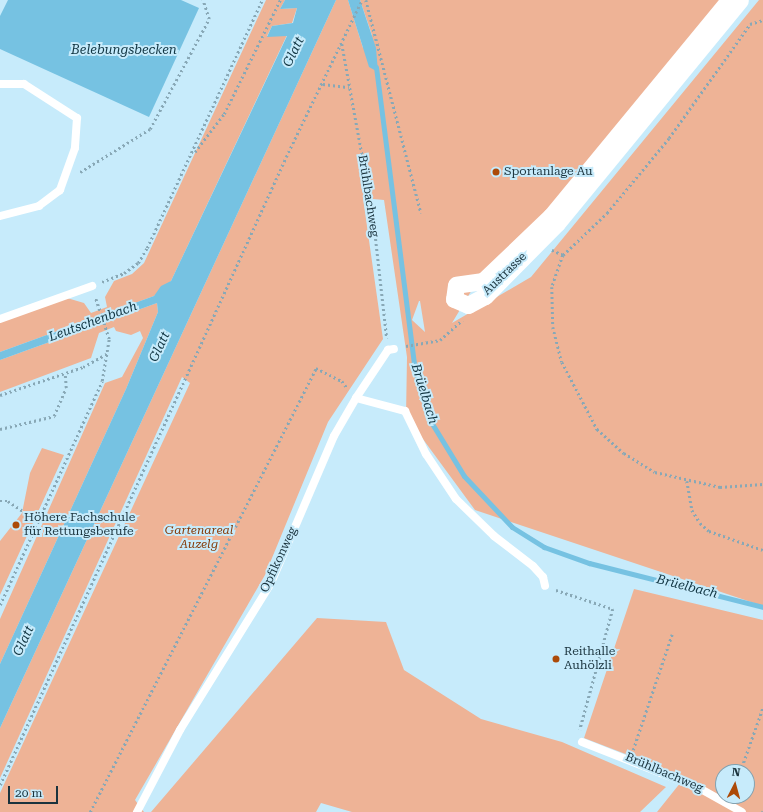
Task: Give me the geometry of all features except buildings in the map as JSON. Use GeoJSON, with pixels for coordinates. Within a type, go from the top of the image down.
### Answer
{"type":"FeatureCollection","features":[{"type":"Feature","properties":{"kind":"street","name":"Austrasse"},"geometry":{"type":"LineString","coordinates":[[729,0],[551,216],[483,281],[456,285],[454,299],[468,305],[485,296],[537,242],[618,152],[740,0]]}},
{"type":"Feature","properties":{"kind":"lane"},"geometry":{"type":"LineString","coordinates":[[0,84],[24,84],[77,118],[75,148],[60,190],[39,206],[0,216]]}},
{"type":"Feature","properties":{"kind":"lane"},"geometry":{"type":"LineString","coordinates":[[0,319],[92,286]]}},
{"type":"Feature","properties":{"kind":"lane","name":"Opfikonweg"},"geometry":{"type":"LineString","coordinates":[[137,812],[180,730],[271,583],[334,436],[356,398],[391,349]]}},
{"type":"Feature","properties":{"kind":"lane"},"geometry":{"type":"LineString","coordinates":[[356,398],[405,411],[426,454],[456,499],[494,536],[533,566],[543,577],[544,586]]}},
{"type":"Feature","properties":{"kind":"lane","name":"Brühlbachweg"},"geometry":{"type":"LineString","coordinates":[[582,742],[630,758],[699,788],[742,812]]}},
{"type":"Feature","properties":{"kind":"path"},"geometry":{"type":"LineString","coordinates":[[62,183],[150,129],[209,19],[203,0]]}},
{"type":"Feature","properties":{"kind":"path"},"geometry":{"type":"LineString","coordinates":[[92,286],[124,274],[138,263],[192,155],[262,0]]}},
{"type":"Feature","properties":{"kind":"path"},"geometry":{"type":"LineString","coordinates":[[192,155],[224,114],[280,0]]}},
{"type":"Feature","properties":{"kind":"path"},"geometry":{"type":"LineString","coordinates":[[0,785],[283,164],[323,84],[362,0]]}},
{"type":"Feature","properties":{"kind":"path"},"geometry":{"type":"LineString","coordinates":[[366,0],[421,213]]}},
{"type":"Feature","properties":{"kind":"path"},"geometry":{"type":"LineString","coordinates":[[763,20],[750,24],[670,138],[607,213],[563,255],[552,287],[553,327],[562,362],[579,400],[597,429],[624,453],[655,472],[687,481],[720,487],[763,484]]}},
{"type":"Feature","properties":{"kind":"path","name":"Brühlbachweg"},"geometry":{"type":"LineString","coordinates":[[342,43],[372,214],[391,349]]}},
{"type":"Feature","properties":{"kind":"path"},"geometry":{"type":"LineString","coordinates":[[323,84],[349,88]]}},
{"type":"Feature","properties":{"kind":"path"},"geometry":{"type":"LineString","coordinates":[[537,242],[563,255]]}},
{"type":"Feature","properties":{"kind":"path"},"geometry":{"type":"LineString","coordinates":[[0,605],[102,381],[109,352],[109,338],[96,299]]}},
{"type":"Feature","properties":{"kind":"path"},"geometry":{"type":"LineString","coordinates":[[391,349],[440,340],[467,316],[468,305]]}},
{"type":"Feature","properties":{"kind":"path"},"geometry":{"type":"LineString","coordinates":[[0,395],[65,372],[109,352]]}},
{"type":"Feature","properties":{"kind":"path"},"geometry":{"type":"LineString","coordinates":[[90,812],[316,368],[342,381],[356,398]]}},
{"type":"Feature","properties":{"kind":"path"},"geometry":{"type":"LineString","coordinates":[[0,429],[54,416],[66,388],[65,372]]}},
{"type":"Feature","properties":{"kind":"path"},"geometry":{"type":"LineString","coordinates":[[687,481],[692,510],[700,523],[709,531],[763,550]]}},
{"type":"Feature","properties":{"kind":"path"},"geometry":{"type":"LineString","coordinates":[[0,501],[8,501],[39,522]]}},
{"type":"Feature","properties":{"kind":"path"},"geometry":{"type":"LineString","coordinates":[[544,586],[613,609],[580,730],[582,742]]}},
{"type":"Feature","properties":{"kind":"path"},"geometry":{"type":"LineString","coordinates":[[630,758],[672,634]]}},
{"type":"Feature","properties":{"kind":"path"},"geometry":{"type":"LineString","coordinates":[[743,764],[763,707]]}},
{"type":"Feature","properties":{"kind":"green space"},"geometry":{"type":"Polygon","coordinates":[[[266,0],[285,0],[280,9],[297,8],[292,23],[272,26],[267,36],[287,35],[171,281],[154,296],[0,352],[0,322],[67,298],[84,303],[91,313],[107,307],[105,297],[114,281],[132,274],[144,263],[266,0]]]}},
{"type":"Feature","properties":{"kind":"green space","name":"Gartenareal Auzelg"},"geometry":{"type":"Polygon","coordinates":[[[336,0],[348,0],[363,48],[372,35],[360,0],[723,0],[569,190],[482,273],[452,323],[531,277],[759,0],[763,0],[763,606],[475,510],[406,416],[407,357],[384,200],[363,198],[383,339],[328,422],[265,575],[135,800],[144,812],[0,812],[0,793],[190,383],[182,377],[0,778],[0,728],[336,0]],[[420,301],[412,320],[425,332],[420,301]]]}},
{"type":"Feature","properties":{"kind":"green space"},"geometry":{"type":"Polygon","coordinates":[[[157,303],[158,312],[126,389],[0,664],[0,619],[105,383],[122,377],[143,338],[140,331],[131,335],[116,331],[114,327],[99,333],[91,358],[0,392],[0,360],[157,303]]]}},
{"type":"Feature","properties":{"kind":"green space"},"geometry":{"type":"Polygon","coordinates":[[[42,448],[64,455],[0,595],[0,541],[22,513],[30,473],[42,448]]]}},
{"type":"Feature","properties":{"kind":"green space"},"geometry":{"type":"Polygon","coordinates":[[[634,589],[763,620],[763,812],[657,812],[685,777],[584,738],[634,589]]]}},
{"type":"Feature","properties":{"kind":"green space"},"geometry":{"type":"Polygon","coordinates":[[[317,618],[386,622],[404,670],[481,719],[562,742],[666,787],[640,812],[352,812],[321,803],[316,812],[151,812],[317,618]]]}},
{"type":"Feature","properties":{"kind":"water","name":"Belebungsbecken"},"geometry":{"type":"Polygon","coordinates":[[[8,0],[181,0],[199,8],[149,117],[0,49],[0,16],[8,0]]]}},
{"type":"Feature","properties":{"kind":"water"},"geometry":{"type":"Polygon","coordinates":[[[285,0],[336,0],[0,728],[0,664],[126,389],[158,312],[157,303],[0,360],[0,352],[154,296],[161,286],[171,281],[287,36],[267,37],[272,26],[293,23],[297,8],[280,9],[285,0]]]}},
{"type":"Feature","properties":{"kind":"water"},"geometry":{"type":"Polygon","coordinates":[[[348,0],[360,0],[376,48],[378,72],[369,67],[348,0]]]}},
{"type":"Feature","properties":{"kind":"waterway","name":"Brüelbach"},"geometry":{"type":"LineString","coordinates":[[376,67],[414,365],[428,417],[464,476],[512,527],[544,547],[589,563],[763,607]]}},
{"type":"Feature","properties":{"kind":"place","name":"Sportanlage Au"},"geometry":{"type":"Point","coordinates":[496,172]}},
{"type":"Feature","properties":{"kind":"place","name":"Höhere Fachschule für Rettungsberufe"},"geometry":{"type":"Point","coordinates":[16,525]}},
{"type":"Feature","properties":{"kind":"place","name":"Reithalle Auhölzli"},"geometry":{"type":"Point","coordinates":[556,659]}},
{"type":"Feature","properties":{"kind":"water label","name":"Glatt"},"geometry":{"type":"Point","coordinates":[294,52]}},
{"type":"Feature","properties":{"kind":"water label","name":"Leutschenbach"},"geometry":{"type":"Point","coordinates":[93,322]}},
{"type":"Feature","properties":{"kind":"water label","name":"Glatt"},"geometry":{"type":"Point","coordinates":[160,347]}},
{"type":"Feature","properties":{"kind":"water label","name":"Glatt"},"geometry":{"type":"Point","coordinates":[24,641]}}]}
